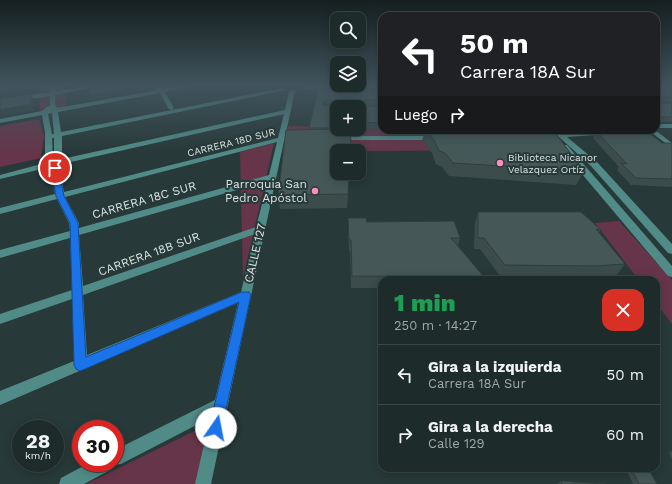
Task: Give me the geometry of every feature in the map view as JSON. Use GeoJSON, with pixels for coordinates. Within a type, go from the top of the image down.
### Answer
{"type":"FeatureCollection","features":[{"type":"Feature","properties":{"kind":"street"},"geometry":{"type":"LineString","coordinates":[[0,126],[61,109]]}},
{"type":"Feature","properties":{"kind":"street"},"geometry":{"type":"LineString","coordinates":[[48,135],[168,109]]}},
{"type":"Feature","properties":{"kind":"street"},"geometry":{"type":"LineString","coordinates":[[57,133],[176,109]]}},
{"type":"Feature","properties":{"kind":"street"},"geometry":{"type":"LineString","coordinates":[[53,164],[57,133],[54,110]]}},
{"type":"Feature","properties":{"kind":"street"},"geometry":{"type":"LineString","coordinates":[[0,121],[45,114],[54,110]]}},
{"type":"Feature","properties":{"kind":"street"},"geometry":{"type":"LineString","coordinates":[[0,177],[80,157],[287,111]]}},
{"type":"Feature","properties":{"kind":"street","name":"CALLE 127"},"geometry":{"type":"LineString","coordinates":[[203,484],[287,111]]}},
{"type":"Feature","properties":{"kind":"street"},"geometry":{"type":"LineString","coordinates":[[45,114],[60,196],[74,223],[80,365]]}},
{"type":"Feature","properties":{"kind":"street"},"geometry":{"type":"LineString","coordinates":[[660,126],[672,126]]}},
{"type":"Feature","properties":{"kind":"street"},"geometry":{"type":"LineString","coordinates":[[421,134],[447,137],[332,138],[421,134]]}},
{"type":"Feature","properties":{"kind":"street"},"geometry":{"type":"LineString","coordinates":[[540,136],[549,134]]}},
{"type":"Feature","properties":{"kind":"street"},"geometry":{"type":"LineString","coordinates":[[555,134],[594,164],[672,250]]}},
{"type":"Feature","properties":{"kind":"street"},"geometry":{"type":"LineString","coordinates":[[555,134],[672,273]]}},
{"type":"Feature","properties":{"kind":"street"},"geometry":{"type":"LineString","coordinates":[[656,134],[672,146]]}},
{"type":"Feature","properties":{"kind":"street","name":"CARRERA 18D SUR"},"geometry":{"type":"LineString","coordinates":[[0,211],[281,139],[305,139]]}},
{"type":"Feature","properties":{"kind":"street"},"geometry":{"type":"LineString","coordinates":[[0,172],[53,164]]}},
{"type":"Feature","properties":{"kind":"street","name":"CARRERA 18C SUR"},"geometry":{"type":"LineString","coordinates":[[0,254],[272,177]]}},
{"type":"Feature","properties":{"kind":"street","name":"CARRERA 18B SUR"},"geometry":{"type":"LineString","coordinates":[[0,319],[77,294],[223,241],[261,229]]}},
{"type":"Feature","properties":{"kind":"street"},"geometry":{"type":"LineString","coordinates":[[0,398],[246,295]]}},
{"type":"Feature","properties":{"kind":"street"},"geometry":{"type":"LineString","coordinates":[[124,454],[221,405]]}},
{"type":"Feature","properties":{"kind":"street"},"geometry":{"type":"LineString","coordinates":[[66,484],[89,472]]}},
{"type":"Feature","properties":{"kind":"shaded area"},"geometry":{"type":"Polygon","coordinates":[[[40,109],[64,109],[40,113],[40,109]]]}},
{"type":"Feature","properties":{"kind":"shaded area"},"geometry":{"type":"Polygon","coordinates":[[[39,119],[44,136],[41,158],[0,167],[0,126],[39,119]]]}},
{"type":"Feature","properties":{"kind":"shaded area"},"geometry":{"type":"Polygon","coordinates":[[[288,126],[330,127],[330,136],[366,136],[366,129],[378,129],[378,134],[480,134],[566,150],[366,151],[366,144],[330,144],[330,152],[282,153],[288,126]]]}},
{"type":"Feature","properties":{"kind":"shaded area"},"geometry":{"type":"Polygon","coordinates":[[[274,143],[243,278],[240,152],[274,143]]]}},
{"type":"Feature","properties":{"kind":"shaded area"},"geometry":{"type":"Polygon","coordinates":[[[619,221],[672,280],[672,324],[660,308],[660,276],[636,276],[595,223],[619,221]]]}},
{"type":"Feature","properties":{"kind":"shaded area"},"geometry":{"type":"Polygon","coordinates":[[[215,421],[202,484],[86,484],[111,472],[124,472],[124,465],[215,421]]]}},
{"type":"Feature","properties":{"kind":"building"},"geometry":{"type":"Polygon","coordinates":[[[314,109],[330,109],[330,128],[309,128],[314,109]]]}},
{"type":"Feature","properties":{"kind":"building"},"geometry":{"type":"Polygon","coordinates":[[[366,109],[378,109],[378,123],[366,122],[366,109]]]}},
{"type":"Feature","properties":{"kind":"building"},"geometry":{"type":"Polygon","coordinates":[[[660,109],[672,109],[672,117],[660,117],[660,109]]]}},
{"type":"Feature","properties":{"kind":"building","name":"Parroquia San Pedro Apóstol"},"geometry":{"type":"Polygon","coordinates":[[[330,129],[330,136],[350,136],[351,144],[330,144],[330,180],[349,180],[348,194],[278,195],[286,130],[330,129]]]}},
{"type":"Feature","properties":{"kind":"building"},"geometry":{"type":"Polygon","coordinates":[[[429,134],[556,134],[584,171],[453,163],[445,153],[439,151],[429,134]]]}},
{"type":"Feature","properties":{"kind":"building"},"geometry":{"type":"Polygon","coordinates":[[[599,134],[650,134],[662,143],[672,143],[672,179],[636,178],[621,163],[627,164],[599,134]]]}},
{"type":"Feature","properties":{"kind":"building"},"geometry":{"type":"Polygon","coordinates":[[[478,212],[581,212],[601,230],[596,229],[625,264],[595,266],[505,265],[484,238],[478,238],[478,212]]]}},
{"type":"Feature","properties":{"kind":"building"},"geometry":{"type":"Polygon","coordinates":[[[348,218],[366,218],[367,222],[454,221],[460,238],[451,238],[483,276],[352,276],[351,240],[349,240],[348,218]]]}},
{"type":"Feature","properties":{"kind":"building"},"geometry":{"type":"Polygon","coordinates":[[[633,472],[650,472],[657,484],[639,484],[633,472]]]}},
{"type":"Feature","properties":{"kind":"building"},"geometry":{"type":"Polygon","coordinates":[[[561,481],[605,484],[562,484],[561,481]]]}},
{"type":"Feature","properties":{"kind":"place","name":"Biblioteca Nicanor Velazquez Ortíz"},"geometry":{"type":"Point","coordinates":[500,163]}},
{"type":"Feature","properties":{"kind":"place","name":"Parroquia San Pedro Apóstol"},"geometry":{"type":"Point","coordinates":[315,191]}},
{"type":"Feature","properties":{"kind":"route"},"geometry":{"type":"LineString","coordinates":[[55,168],[60,196],[74,223],[80,365],[246,295],[216,428]]}}]}
